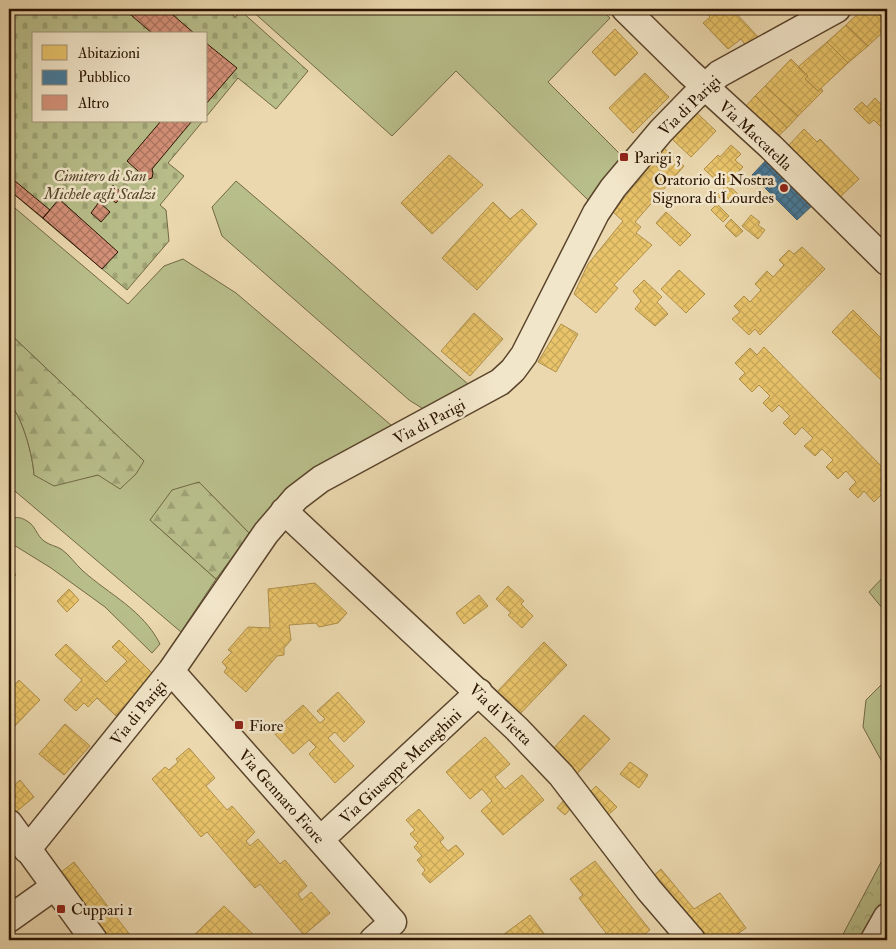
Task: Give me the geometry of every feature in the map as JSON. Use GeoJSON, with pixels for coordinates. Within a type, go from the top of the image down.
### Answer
{"type":"FeatureCollection","features":[{"type":"Feature","properties":{"kind":"street","name":"Via Maccatella"},"geometry":{"type":"LineString","coordinates":[[625,9],[705,87],[771,147],[887,262]]}},
{"type":"Feature","properties":{"kind":"street","name":"Via di Parigi"},"geometry":{"type":"LineString","coordinates":[[27,850],[171,671],[266,533],[304,490],[507,377],[524,355],[596,213],[644,149],[690,101],[720,74],[837,9]]}},
{"type":"Feature","properties":{"kind":"street","name":"Via di Vietta"},"geometry":{"type":"LineString","coordinates":[[284,511],[479,692],[561,775],[649,890],[692,940]]}},
{"type":"Feature","properties":{"kind":"street","name":"Via Gennaro Fiore"},"geometry":{"type":"LineString","coordinates":[[171,671],[393,922],[373,940]]}},
{"type":"Feature","properties":{"kind":"street","name":"Via Giuseppe Meneghini"},"geometry":{"type":"LineString","coordinates":[[321,839],[479,692]]}},
{"type":"Feature","properties":{"kind":"street"},"geometry":{"type":"LineString","coordinates":[[9,823],[94,940]]}},
{"type":"Feature","properties":{"kind":"street"},"geometry":{"type":"LineString","coordinates":[[9,919],[54,887]]}},
{"type":"Feature","properties":{"kind":"street"},"geometry":{"type":"LineString","coordinates":[[874,940],[887,917]]}},
{"type":"Feature","properties":{"kind":"green space","name":"Cimitero di San Michele agli Scalzi"},"geometry":{"type":"Polygon","coordinates":[[[9,9],[226,9],[235,17],[241,11],[308,71],[276,109],[238,78],[208,115],[208,32],[32,32],[32,122],[202,122],[168,163],[184,176],[160,205],[166,210],[169,241],[127,290],[9,190],[9,9]]]}},
{"type":"Feature","properties":{"kind":"green space"},"geometry":{"type":"Polygon","coordinates":[[[250,9],[600,9],[610,18],[548,82],[623,157],[588,200],[456,71],[392,136],[250,9]]]}},
{"type":"Feature","properties":{"kind":"green space"},"geometry":{"type":"Polygon","coordinates":[[[236,181],[469,385],[425,410],[409,400],[222,236],[212,207],[236,181]]]}},
{"type":"Feature","properties":{"kind":"green space"},"geometry":{"type":"Polygon","coordinates":[[[9,203],[128,304],[164,266],[183,259],[236,293],[391,425],[389,430],[301,481],[262,517],[250,534],[199,482],[150,520],[216,579],[181,632],[9,486],[9,403],[14,409],[26,436],[32,457],[34,475],[82,478],[144,461],[9,333],[9,203]]]}},
{"type":"Feature","properties":{"kind":"green space"},"geometry":{"type":"Polygon","coordinates":[[[9,333],[144,461],[136,474],[120,489],[98,475],[54,486],[34,475],[32,457],[26,436],[14,409],[9,403],[9,333]]]}},
{"type":"Feature","properties":{"kind":"green space"},"geometry":{"type":"Polygon","coordinates":[[[199,482],[250,534],[216,579],[150,520],[172,490],[199,482]]]}},
{"type":"Feature","properties":{"kind":"green space"},"geometry":{"type":"Polygon","coordinates":[[[9,518],[27,521],[44,541],[64,551],[93,580],[135,612],[153,632],[160,644],[152,653],[105,607],[51,568],[9,542],[9,518]]]}},
{"type":"Feature","properties":{"kind":"green space"},"geometry":{"type":"Polygon","coordinates":[[[887,573],[887,614],[869,592],[887,573]]]}},
{"type":"Feature","properties":{"kind":"green space"},"geometry":{"type":"Polygon","coordinates":[[[887,679],[887,771],[863,727],[866,700],[887,679]]]}},
{"type":"Feature","properties":{"kind":"green space"},"geometry":{"type":"Polygon","coordinates":[[[887,851],[887,940],[840,940],[887,851]]]}},
{"type":"Feature","properties":{"kind":"building: Abitazioni"},"geometry":{"type":"Polygon","coordinates":[[[714,9],[732,9],[760,39],[746,46],[741,39],[728,49],[703,23],[710,17],[707,14],[714,9]]]}},
{"type":"Feature","properties":{"kind":"building: Abitazioni"},"geometry":{"type":"Polygon","coordinates":[[[863,9],[874,9],[887,24],[887,28],[868,46],[846,25],[863,9]]]}},
{"type":"Feature","properties":{"kind":"building: Abitazioni"},"geometry":{"type":"Polygon","coordinates":[[[874,9],[887,9],[887,24],[874,9]]]}},
{"type":"Feature","properties":{"kind":"building: Abitazioni"},"geometry":{"type":"Polygon","coordinates":[[[846,25],[868,46],[848,63],[827,42],[846,25]]]}},
{"type":"Feature","properties":{"kind":"building: Abitazioni"},"geometry":{"type":"Polygon","coordinates":[[[615,29],[638,53],[615,76],[592,52],[615,29]]]}},
{"type":"Feature","properties":{"kind":"building: Abitazioni"},"geometry":{"type":"Polygon","coordinates":[[[827,42],[848,63],[818,91],[805,79],[808,76],[798,67],[827,42]]]}},
{"type":"Feature","properties":{"kind":"building: Abitazioni"},"geometry":{"type":"Polygon","coordinates":[[[791,59],[808,76],[805,79],[818,91],[821,88],[823,91],[798,116],[765,86],[791,59]]]}},
{"type":"Feature","properties":{"kind":"building: Abitazioni"},"geometry":{"type":"Polygon","coordinates":[[[645,73],[669,97],[633,133],[609,108],[645,73]]]}},
{"type":"Feature","properties":{"kind":"building: Abitazioni"},"geometry":{"type":"Polygon","coordinates":[[[765,86],[798,116],[787,128],[755,96],[765,86]]]}},
{"type":"Feature","properties":{"kind":"building: Abitazioni"},"geometry":{"type":"Polygon","coordinates":[[[755,96],[787,128],[776,138],[745,107],[755,96]]]}},
{"type":"Feature","properties":{"kind":"building: Abitazioni"},"geometry":{"type":"Polygon","coordinates":[[[875,98],[887,111],[887,133],[874,120],[869,124],[854,109],[862,102],[867,107],[875,98]]]}},
{"type":"Feature","properties":{"kind":"building: Abitazioni"},"geometry":{"type":"Polygon","coordinates":[[[697,113],[716,131],[691,157],[672,139],[697,113]]]}},
{"type":"Feature","properties":{"kind":"building: Abitazioni"},"geometry":{"type":"Polygon","coordinates":[[[804,129],[817,142],[820,139],[859,179],[838,199],[787,147],[804,129]]]}},
{"type":"Feature","properties":{"kind":"building: Abitazioni"},"geometry":{"type":"Polygon","coordinates":[[[731,145],[741,154],[735,160],[743,167],[727,184],[738,194],[727,205],[717,195],[724,188],[704,169],[718,155],[720,157],[731,145]]]}},
{"type":"Feature","properties":{"kind":"building: Abitazioni"},"geometry":{"type":"Polygon","coordinates":[[[664,148],[684,166],[635,222],[641,227],[636,233],[652,245],[614,285],[618,288],[596,313],[574,294],[588,264],[623,221],[613,212],[664,148]]]}},
{"type":"Feature","properties":{"kind":"building: Abitazioni"},"geometry":{"type":"Polygon","coordinates":[[[449,155],[483,185],[432,234],[401,203],[449,155]]]}},
{"type":"Feature","properties":{"kind":"building: Abitazioni"},"geometry":{"type":"Polygon","coordinates":[[[493,202],[510,219],[522,209],[537,224],[477,290],[442,258],[493,202]]]}},
{"type":"Feature","properties":{"kind":"building: Abitazioni"},"geometry":{"type":"Polygon","coordinates":[[[717,204],[729,216],[723,222],[711,210],[717,204]]]}},
{"type":"Feature","properties":{"kind":"building: Abitazioni"},"geometry":{"type":"Polygon","coordinates":[[[666,212],[691,235],[680,246],[656,223],[666,212]]]}},
{"type":"Feature","properties":{"kind":"building: Abitazioni"},"geometry":{"type":"Polygon","coordinates":[[[751,215],[760,222],[758,225],[765,230],[758,239],[742,226],[751,215]]]}},
{"type":"Feature","properties":{"kind":"building: Abitazioni"},"geometry":{"type":"Polygon","coordinates":[[[731,219],[743,231],[736,237],[725,226],[731,219]]]}},
{"type":"Feature","properties":{"kind":"building: Abitazioni"},"geometry":{"type":"Polygon","coordinates":[[[802,247],[825,269],[760,335],[755,329],[749,335],[732,319],[740,312],[734,306],[744,296],[750,302],[761,290],[755,284],[767,271],[773,277],[784,265],[779,260],[789,250],[794,254],[802,247]]]}},
{"type":"Feature","properties":{"kind":"building: Abitazioni"},"geometry":{"type":"Polygon","coordinates":[[[679,270],[705,294],[686,313],[661,289],[679,270]]]}},
{"type":"Feature","properties":{"kind":"building: Abitazioni"},"geometry":{"type":"Polygon","coordinates":[[[644,280],[662,297],[657,302],[668,314],[655,326],[635,309],[641,301],[633,291],[644,280]]]}},
{"type":"Feature","properties":{"kind":"building: Abitazioni"},"geometry":{"type":"Polygon","coordinates":[[[853,310],[887,344],[887,386],[832,332],[853,310]]]}},
{"type":"Feature","properties":{"kind":"building: Abitazioni"},"geometry":{"type":"Polygon","coordinates":[[[474,313],[503,339],[470,376],[441,351],[474,313]]]}},
{"type":"Feature","properties":{"kind":"building: Abitazioni"},"geometry":{"type":"Polygon","coordinates":[[[561,324],[578,334],[556,372],[538,362],[561,324]]]}},
{"type":"Feature","properties":{"kind":"building: Abitazioni"},"geometry":{"type":"Polygon","coordinates":[[[764,347],[887,472],[887,489],[874,502],[864,491],[858,498],[849,489],[856,482],[846,471],[838,479],[826,467],[833,460],[822,449],[815,456],[804,446],[813,438],[802,427],[795,435],[783,423],[790,416],[779,405],[772,412],[763,403],[770,396],[759,385],[752,392],[739,379],[745,373],[735,363],[750,348],[757,355],[764,347]]]}},
{"type":"Feature","properties":{"kind":"building: Abitazioni"},"geometry":{"type":"Polygon","coordinates":[[[9,565],[16,575],[9,580],[9,565]]]}},
{"type":"Feature","properties":{"kind":"building: Abitazioni"},"geometry":{"type":"Polygon","coordinates":[[[315,583],[347,613],[338,623],[319,627],[316,623],[289,625],[291,640],[284,648],[284,655],[277,656],[246,692],[224,672],[227,668],[222,662],[232,652],[228,650],[248,627],[270,628],[268,589],[315,583]]]}},
{"type":"Feature","properties":{"kind":"building: Abitazioni"},"geometry":{"type":"Polygon","coordinates":[[[508,586],[524,601],[521,604],[533,616],[522,628],[508,615],[511,613],[496,599],[508,586]]]}},
{"type":"Feature","properties":{"kind":"building: Abitazioni"},"geometry":{"type":"Polygon","coordinates":[[[69,589],[79,600],[67,612],[57,601],[69,589]]]}},
{"type":"Feature","properties":{"kind":"building: Abitazioni"},"geometry":{"type":"Polygon","coordinates":[[[479,595],[488,606],[464,624],[456,613],[479,595]]]}},
{"type":"Feature","properties":{"kind":"building: Abitazioni"},"geometry":{"type":"Polygon","coordinates":[[[119,640],[153,674],[116,716],[97,698],[88,707],[84,703],[76,711],[64,700],[82,680],[55,655],[66,644],[106,682],[127,661],[112,647],[119,640]]]}},
{"type":"Feature","properties":{"kind":"building: Abitazioni"},"geometry":{"type":"Polygon","coordinates":[[[544,642],[567,665],[518,716],[495,694],[544,642]]]}},
{"type":"Feature","properties":{"kind":"building: Abitazioni"},"geometry":{"type":"Polygon","coordinates":[[[19,680],[40,700],[9,732],[9,691],[19,680]]]}},
{"type":"Feature","properties":{"kind":"building: Abitazioni"},"geometry":{"type":"Polygon","coordinates":[[[338,692],[365,722],[344,742],[335,732],[328,738],[354,766],[335,783],[309,754],[316,747],[309,740],[293,754],[273,732],[303,705],[320,723],[325,719],[317,711],[338,692]]]}},
{"type":"Feature","properties":{"kind":"building: Abitazioni"},"geometry":{"type":"Polygon","coordinates":[[[584,715],[610,739],[575,776],[552,750],[584,715]]]}},
{"type":"Feature","properties":{"kind":"building: Abitazioni"},"geometry":{"type":"Polygon","coordinates":[[[65,724],[90,746],[64,775],[39,754],[65,724]]]}},
{"type":"Feature","properties":{"kind":"building: Abitazioni"},"geometry":{"type":"Polygon","coordinates":[[[485,737],[510,764],[495,777],[505,789],[522,775],[544,800],[503,835],[481,811],[492,801],[482,789],[470,799],[446,772],[485,737]]]}},
{"type":"Feature","properties":{"kind":"building: Abitazioni"},"geometry":{"type":"Polygon","coordinates":[[[189,748],[215,778],[206,786],[227,810],[232,806],[255,832],[246,841],[250,846],[258,839],[280,864],[285,860],[307,886],[298,894],[302,900],[311,892],[330,913],[304,935],[260,884],[255,888],[207,832],[201,837],[152,779],[165,767],[169,770],[178,762],[176,759],[189,748]]]}},
{"type":"Feature","properties":{"kind":"building: Abitazioni"},"geometry":{"type":"Polygon","coordinates":[[[630,762],[648,775],[639,788],[620,774],[630,762]]]}},
{"type":"Feature","properties":{"kind":"building: Abitazioni"},"geometry":{"type":"Polygon","coordinates":[[[20,780],[34,797],[16,812],[9,804],[16,796],[10,789],[20,780]]]}},
{"type":"Feature","properties":{"kind":"building: Abitazioni"},"geometry":{"type":"Polygon","coordinates":[[[596,786],[617,807],[605,818],[587,795],[596,786]]]}},
{"type":"Feature","properties":{"kind":"building: Abitazioni"},"geometry":{"type":"Polygon","coordinates":[[[565,799],[573,806],[565,815],[557,808],[565,799]]]}},
{"type":"Feature","properties":{"kind":"building: Abitazioni"},"geometry":{"type":"Polygon","coordinates":[[[419,809],[444,838],[440,842],[448,851],[456,845],[464,854],[430,883],[422,874],[425,870],[417,860],[422,856],[414,847],[418,843],[410,834],[415,830],[406,820],[419,809]]]}},
{"type":"Feature","properties":{"kind":"building: Abitazioni"},"geometry":{"type":"Polygon","coordinates":[[[595,861],[650,930],[637,940],[618,940],[613,934],[609,937],[579,898],[583,895],[570,879],[595,861]]]}},
{"type":"Feature","properties":{"kind":"building: Abitazioni"},"geometry":{"type":"Polygon","coordinates":[[[74,862],[134,940],[105,940],[56,876],[74,862]]]}},
{"type":"Feature","properties":{"kind":"building: Abitazioni"},"geometry":{"type":"Polygon","coordinates":[[[661,869],[694,909],[720,893],[746,928],[729,940],[709,940],[702,930],[695,935],[649,880],[661,869]]]}},
{"type":"Feature","properties":{"kind":"building: Abitazioni"},"geometry":{"type":"Polygon","coordinates":[[[9,887],[21,904],[9,912],[9,887]]]}},
{"type":"Feature","properties":{"kind":"building: Abitazioni"},"geometry":{"type":"Polygon","coordinates":[[[224,906],[259,940],[189,940],[224,906]]]}},
{"type":"Feature","properties":{"kind":"building: Abitazioni"},"geometry":{"type":"Polygon","coordinates":[[[530,915],[549,940],[507,940],[503,935],[530,915]]]}},
{"type":"Feature","properties":{"kind":"building: Pubblico","name":"Oratorio di Nostra Signora di Lourdes"},"geometry":{"type":"Polygon","coordinates":[[[771,155],[817,201],[797,220],[752,175],[771,155]]]}},
{"type":"Feature","properties":{"kind":"building: Altro"},"geometry":{"type":"Polygon","coordinates":[[[124,9],[166,9],[193,32],[151,32],[124,9]]]}},
{"type":"Feature","properties":{"kind":"building: Altro"},"geometry":{"type":"Polygon","coordinates":[[[208,45],[237,68],[208,102],[208,45]]]}},
{"type":"Feature","properties":{"kind":"building: Altro"},"geometry":{"type":"Polygon","coordinates":[[[160,122],[191,122],[152,169],[152,178],[143,181],[139,178],[138,171],[127,161],[160,122]]]}},
{"type":"Feature","properties":{"kind":"building: Altro"},"geometry":{"type":"Polygon","coordinates":[[[9,176],[50,210],[43,218],[9,190],[9,176]]]}},
{"type":"Feature","properties":{"kind":"building: Altro"},"geometry":{"type":"Polygon","coordinates":[[[113,185],[123,194],[116,203],[106,195],[113,185]]]}},
{"type":"Feature","properties":{"kind":"building: Altro"},"geometry":{"type":"Polygon","coordinates":[[[59,199],[118,252],[102,269],[43,218],[59,199]]]}},
{"type":"Feature","properties":{"kind":"building: Altro"},"geometry":{"type":"Polygon","coordinates":[[[99,202],[110,212],[101,222],[91,213],[99,202]]]}},
{"type":"Feature","properties":{"kind":"place","name":"Parigi 3"},"geometry":{"type":"Point","coordinates":[624,157]}},
{"type":"Feature","properties":{"kind":"place","name":"Oratorio di Nostra Signora di Lourdes"},"geometry":{"type":"Point","coordinates":[784,188]}},
{"type":"Feature","properties":{"kind":"place","name":"Fiore"},"geometry":{"type":"Point","coordinates":[239,725]}},
{"type":"Feature","properties":{"kind":"place","name":"Cuppari 1"},"geometry":{"type":"Point","coordinates":[61,909]}}]}
